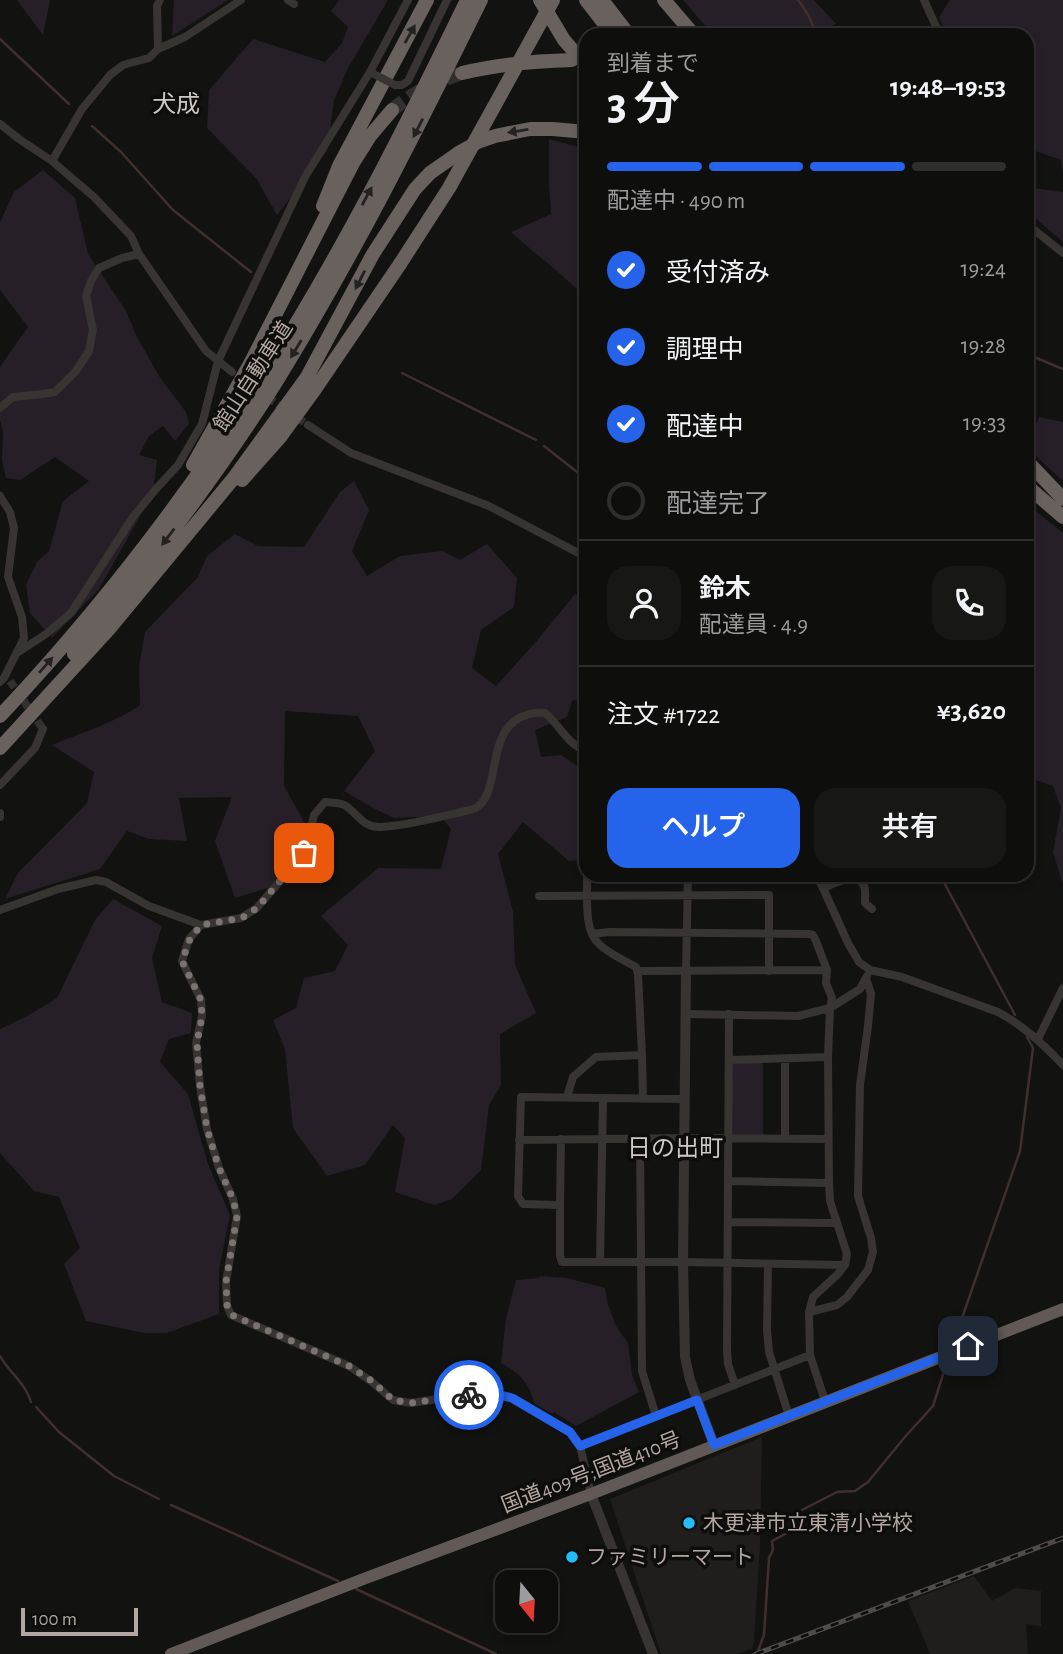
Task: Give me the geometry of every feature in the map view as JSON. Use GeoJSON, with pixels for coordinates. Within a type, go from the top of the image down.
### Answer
{"type":"FeatureCollection","features":[{"type":"Feature","properties":{"kind":"highway"},"geometry":{"type":"LineString","coordinates":[[298,272],[303,251],[339,166],[428,0]]}},
{"type":"Feature","properties":{"kind":"highway","name":"館山自動車道"},"geometry":{"type":"LineString","coordinates":[[0,716],[100,602],[160,525],[264,376],[323,277],[387,160],[467,0]]}},
{"type":"Feature","properties":{"kind":"highway","name":"館山自動車道"},"geometry":{"type":"LineString","coordinates":[[0,736],[73,655],[156,552],[207,484],[275,384],[392,178],[481,0]]}},
{"type":"Feature","properties":{"kind":"highway"},"geometry":{"type":"LineString","coordinates":[[540,0],[579,62]]}},
{"type":"Feature","properties":{"kind":"highway"},"geometry":{"type":"LineString","coordinates":[[166,559],[281,436],[313,392],[449,188],[553,0]]}},
{"type":"Feature","properties":{"kind":"highway"},"geometry":{"type":"LineString","coordinates":[[586,0],[608,28]]}},
{"type":"Feature","properties":{"kind":"highway"},"geometry":{"type":"LineString","coordinates":[[602,0],[624,28]]}},
{"type":"Feature","properties":{"kind":"highway"},"geometry":{"type":"LineString","coordinates":[[663,0],[688,28]]}},
{"type":"Feature","properties":{"kind":"highway"},"geometry":{"type":"LineString","coordinates":[[462,73],[497,65],[550,60],[579,62]]}},
{"type":"Feature","properties":{"kind":"highway"},"geometry":{"type":"LineString","coordinates":[[160,525],[250,364],[354,163],[370,136],[392,110]]}},
{"type":"Feature","properties":{"kind":"highway"},"geometry":{"type":"LineString","coordinates":[[0,748],[109,629],[233,479],[307,377],[373,254],[415,189],[430,173],[478,142],[504,134],[542,129],[579,132]]}},
{"type":"Feature","properties":{"kind":"highway"},"geometry":{"type":"LineString","coordinates":[[1034,470],[1062,507]]}},
{"type":"Feature","properties":{"kind":"highway"},"geometry":{"type":"LineString","coordinates":[[1034,476],[1062,507]]}},
{"type":"Feature","properties":{"kind":"highway"},"geometry":{"type":"LineString","coordinates":[[1034,492],[1062,507]]}},
{"type":"Feature","properties":{"kind":"highway","name":"国道409号;国道410号"},"geometry":{"type":"LineString","coordinates":[[171,1654],[591,1494],[1063,1309]]}},
{"type":"Feature","properties":{"kind":"street"},"geometry":{"type":"LineString","coordinates":[[158,48],[157,6],[160,0]]}},
{"type":"Feature","properties":{"kind":"street"},"geometry":{"type":"LineString","coordinates":[[52,161],[82,109],[110,75],[123,65],[149,58],[158,48],[185,37],[241,0]]}},
{"type":"Feature","properties":{"kind":"street"},"geometry":{"type":"LineString","coordinates":[[16,653],[46,634],[71,613],[134,517],[178,465],[201,424],[218,361],[305,177],[370,72],[408,0]]}},
{"type":"Feature","properties":{"kind":"street"},"geometry":{"type":"LineString","coordinates":[[370,72],[395,85],[408,81],[447,0]]}},
{"type":"Feature","properties":{"kind":"street"},"geometry":{"type":"LineString","coordinates":[[925,0],[937,28]]}},
{"type":"Feature","properties":{"kind":"street"},"geometry":{"type":"LineString","coordinates":[[0,124],[52,161],[94,197],[131,236],[139,254],[206,351],[232,372]]}},
{"type":"Feature","properties":{"kind":"street"},"geometry":{"type":"LineString","coordinates":[[1034,230],[1063,253]]}},
{"type":"Feature","properties":{"kind":"street"},"geometry":{"type":"LineString","coordinates":[[0,408],[13,397],[55,391],[76,371],[89,351],[93,330],[86,296],[91,281],[99,268],[139,254]]}},
{"type":"Feature","properties":{"kind":"street"},"geometry":{"type":"LineString","coordinates":[[308,425],[351,453],[489,506],[579,553]]}},
{"type":"Feature","properties":{"kind":"street"},"geometry":{"type":"LineString","coordinates":[[0,496],[10,512],[13,528],[8,577],[22,617],[24,638],[5,681]]}},
{"type":"Feature","properties":{"kind":"street"},"geometry":{"type":"LineString","coordinates":[[0,910],[96,880],[113,885],[149,906],[201,925],[242,918],[257,908],[304,853],[314,815],[325,802],[344,804],[358,818],[379,828],[476,808],[489,787],[504,733],[513,722],[528,713],[545,713],[554,720],[573,745],[579,748]]}},
{"type":"Feature","properties":{"kind":"street"},"geometry":{"type":"LineString","coordinates":[[0,785],[35,748],[43,729]]}},
{"type":"Feature","properties":{"kind":"street"},"geometry":{"type":"LineString","coordinates":[[587,882],[589,925],[592,934],[599,944],[636,967],[638,971],[643,1099]]}},
{"type":"Feature","properties":{"kind":"street"},"geometry":{"type":"LineString","coordinates":[[688,882],[683,1262],[685,1357],[714,1445]]}},
{"type":"Feature","properties":{"kind":"street"},"geometry":{"type":"LineString","coordinates":[[809,1312],[837,1305],[847,1297],[868,1270],[873,1252],[858,1196],[860,1085],[871,994],[868,974],[853,955],[820,882]]}},
{"type":"Feature","properties":{"kind":"street"},"geometry":{"type":"LineString","coordinates":[[823,888],[837,882]]}},
{"type":"Feature","properties":{"kind":"street"},"geometry":{"type":"LineString","coordinates":[[862,882],[865,903],[872,909]]}},
{"type":"Feature","properties":{"kind":"street"},"geometry":{"type":"LineString","coordinates":[[539,896],[769,895],[769,971]]}},
{"type":"Feature","properties":{"kind":"street"},"geometry":{"type":"LineString","coordinates":[[201,925],[190,939],[182,961],[201,1000],[202,1016],[197,1043],[207,1129],[237,1216],[226,1282],[227,1305],[232,1315],[349,1366],[372,1381],[393,1400],[411,1403],[492,1393],[512,1398],[570,1432],[580,1446],[591,1494],[653,1654]]}},
{"type":"Feature","properties":{"kind":"street"},"geometry":{"type":"LineString","coordinates":[[592,934],[813,935],[816,941],[827,971],[826,984],[832,998],[828,1057],[830,1201],[847,1254],[845,1265],[813,1297],[809,1312],[810,1355],[825,1401]]}},
{"type":"Feature","properties":{"kind":"street"},"geometry":{"type":"LineString","coordinates":[[638,971],[827,971]]}},
{"type":"Feature","properties":{"kind":"street"},"geometry":{"type":"LineString","coordinates":[[685,1014],[798,1016],[830,1008],[860,989],[868,974]]}},
{"type":"Feature","properties":{"kind":"street"},"geometry":{"type":"LineString","coordinates":[[868,974],[902,977],[999,1012],[1038,1039],[1063,1065]]}},
{"type":"Feature","properties":{"kind":"street"},"geometry":{"type":"LineString","coordinates":[[1038,1039],[1063,988]]}},
{"type":"Feature","properties":{"kind":"street"},"geometry":{"type":"LineString","coordinates":[[729,1014],[727,1350],[728,1364],[735,1385]]}},
{"type":"Feature","properties":{"kind":"street"},"geometry":{"type":"LineString","coordinates":[[567,1097],[573,1077],[596,1057],[642,1055]]}},
{"type":"Feature","properties":{"kind":"street"},"geometry":{"type":"LineString","coordinates":[[729,1060],[828,1057]]}},
{"type":"Feature","properties":{"kind":"street"},"geometry":{"type":"LineString","coordinates":[[785,1059],[785,1139]]}},
{"type":"Feature","properties":{"kind":"street"},"geometry":{"type":"LineString","coordinates":[[560,1207],[523,1204],[518,1196],[521,1097],[684,1099]]}},
{"type":"Feature","properties":{"kind":"street"},"geometry":{"type":"LineString","coordinates":[[600,1262],[604,1098]]}},
{"type":"Feature","properties":{"kind":"street"},"geometry":{"type":"LineString","coordinates":[[640,1138],[642,1371],[656,1416]]}},
{"type":"Feature","properties":{"kind":"street"},"geometry":{"type":"LineString","coordinates":[[561,1139],[559,1256],[562,1262],[845,1265]]}},
{"type":"Feature","properties":{"kind":"street"},"geometry":{"type":"LineString","coordinates":[[519,1140],[828,1139]]}},
{"type":"Feature","properties":{"kind":"street"},"geometry":{"type":"LineString","coordinates":[[728,1181],[829,1183]]}},
{"type":"Feature","properties":{"kind":"street"},"geometry":{"type":"LineString","coordinates":[[728,1222],[837,1223]]}},
{"type":"Feature","properties":{"kind":"street"},"geometry":{"type":"LineString","coordinates":[[768,1264],[769,1352],[789,1416]]}},
{"type":"Feature","properties":{"kind":"street"},"geometry":{"type":"LineString","coordinates":[[580,1446],[810,1355]]}},
{"type":"Feature","properties":{"kind":"shaded area"},"geometry":{"type":"Polygon","coordinates":[[[17,0],[50,0],[43,35],[17,0]]]}},
{"type":"Feature","properties":{"kind":"shaded area"},"geometry":{"type":"Polygon","coordinates":[[[174,0],[228,0],[172,36],[174,0]]]}},
{"type":"Feature","properties":{"kind":"shaded area"},"geometry":{"type":"Polygon","coordinates":[[[339,0],[388,0],[347,70],[334,101],[327,151],[277,215],[256,178],[207,128],[209,90],[253,39],[325,62],[342,43],[348,27],[331,11],[339,0]]]}},
{"type":"Feature","properties":{"kind":"shaded area"},"geometry":{"type":"Polygon","coordinates":[[[683,0],[814,0],[836,24],[827,28],[707,28],[683,0]]]}},
{"type":"Feature","properties":{"kind":"shaded area"},"geometry":{"type":"Polygon","coordinates":[[[950,0],[1063,0],[1063,174],[1061,160],[1034,150],[1034,28],[943,28],[939,17],[950,0]]]}},
{"type":"Feature","properties":{"kind":"shaded area"},"geometry":{"type":"Polygon","coordinates":[[[549,139],[579,147],[579,291],[511,232],[551,214],[549,139]]]}},
{"type":"Feature","properties":{"kind":"shaded area"},"geometry":{"type":"Polygon","coordinates":[[[43,170],[75,198],[88,254],[126,311],[159,376],[186,412],[189,424],[175,441],[163,426],[149,436],[139,455],[157,460],[153,493],[99,589],[52,638],[30,613],[26,585],[37,562],[49,551],[63,501],[89,481],[55,457],[20,480],[6,478],[2,460],[3,431],[0,420],[0,367],[28,327],[0,290],[0,222],[14,192],[43,170]]]}},
{"type":"Feature","properties":{"kind":"shaded area"},"geometry":{"type":"Polygon","coordinates":[[[1034,188],[1063,192],[1063,242],[1034,217],[1034,188]]]}},
{"type":"Feature","properties":{"kind":"shaded area"},"geometry":{"type":"Polygon","coordinates":[[[1039,417],[1063,422],[1063,481],[1034,454],[1034,428],[1039,417]]]}},
{"type":"Feature","properties":{"kind":"shaded area"},"geometry":{"type":"Polygon","coordinates":[[[354,481],[369,510],[352,551],[367,576],[400,556],[442,551],[460,560],[487,544],[517,578],[514,607],[481,630],[472,668],[496,686],[575,594],[579,597],[579,699],[572,701],[567,717],[535,730],[541,757],[561,755],[579,767],[579,860],[569,861],[523,822],[498,854],[513,912],[515,965],[536,1013],[500,1034],[501,1085],[489,1105],[481,1170],[452,1199],[434,1205],[395,1192],[405,1138],[393,1125],[365,1165],[327,1176],[293,1128],[285,1049],[273,1020],[296,1008],[304,978],[335,971],[348,945],[321,916],[378,868],[441,869],[451,829],[440,816],[394,818],[344,791],[375,751],[358,716],[285,711],[284,786],[321,852],[297,879],[235,898],[215,841],[232,797],[179,798],[187,841],[149,839],[127,831],[100,869],[5,899],[18,873],[87,803],[94,772],[52,745],[108,723],[140,705],[139,667],[145,632],[198,577],[207,556],[235,534],[258,546],[304,547],[340,492],[354,481]]]}},
{"type":"Feature","properties":{"kind":"shaded area"},"geometry":{"type":"Polygon","coordinates":[[[1034,510],[1063,533],[1063,885],[1053,852],[1061,808],[1053,786],[1034,779],[1034,510]]]}},
{"type":"Feature","properties":{"kind":"shaded area"},"geometry":{"type":"Polygon","coordinates":[[[113,899],[162,926],[152,958],[162,1002],[192,1013],[191,1033],[169,1039],[160,1062],[188,1094],[208,1164],[230,1215],[219,1270],[219,1314],[167,1333],[144,1333],[86,1321],[64,1264],[80,1248],[59,1197],[34,1191],[0,1153],[0,1029],[57,998],[95,920],[113,899]]]}},
{"type":"Feature","properties":{"kind":"shaded area"},"geometry":{"type":"Polygon","coordinates":[[[763,1059],[763,1139],[728,1138],[729,1060],[763,1059]]]}},
{"type":"Feature","properties":{"kind":"shaded area"},"geometry":{"type":"Polygon","coordinates":[[[540,1276],[567,1278],[605,1288],[616,1326],[628,1343],[632,1375],[639,1392],[576,1426],[534,1403],[522,1379],[501,1363],[506,1319],[516,1280],[540,1276]]]}},
{"type":"Feature","properties":{"kind":"shaded area","name":"木更津市立東清小学校"},"geometry":{"type":"Polygon","coordinates":[[[762,1437],[760,1547],[752,1649],[737,1654],[661,1654],[610,1499],[762,1437]]]}},
{"type":"Feature","properties":{"kind":"shaded area"},"geometry":{"type":"Polygon","coordinates":[[[974,1576],[992,1601],[1015,1588],[1041,1591],[1041,1626],[1026,1624],[1028,1654],[930,1654],[908,1601],[974,1576]]]}},
{"type":"Feature","properties":{"kind":"waterway"},"geometry":{"type":"LineString","coordinates":[[798,0],[814,28]]}},
{"type":"Feature","properties":{"kind":"waterway"},"geometry":{"type":"LineString","coordinates":[[0,39],[69,104]]}},
{"type":"Feature","properties":{"kind":"waterway"},"geometry":{"type":"LineString","coordinates":[[92,126],[121,152],[173,210],[251,272]]}},
{"type":"Feature","properties":{"kind":"waterway"},"geometry":{"type":"LineString","coordinates":[[1034,357],[1063,369]]}},
{"type":"Feature","properties":{"kind":"waterway"},"geometry":{"type":"LineString","coordinates":[[402,373],[536,440]]}},
{"type":"Feature","properties":{"kind":"waterway"},"geometry":{"type":"LineString","coordinates":[[544,446],[579,474]]}},
{"type":"Feature","properties":{"kind":"waterway"},"geometry":{"type":"LineString","coordinates":[[944,882],[1015,1015]]}},
{"type":"Feature","properties":{"kind":"waterway"},"geometry":{"type":"LineString","coordinates":[[953,1344],[1020,1151],[1033,1048],[1027,1037]]}},
{"type":"Feature","properties":{"kind":"waterway"},"geometry":{"type":"LineString","coordinates":[[0,1356],[25,1389],[31,1402]]}},
{"type":"Feature","properties":{"kind":"waterway"},"geometry":{"type":"LineString","coordinates":[[757,1654],[764,1635],[772,1541],[789,1532],[798,1512],[837,1492],[855,1491],[868,1482],[933,1406],[947,1362]]}},
{"type":"Feature","properties":{"kind":"waterway"},"geometry":{"type":"LineString","coordinates":[[36,1407],[59,1432],[114,1476],[159,1499]]}},
{"type":"Feature","properties":{"kind":"waterway"},"geometry":{"type":"LineString","coordinates":[[171,1505],[338,1581]]}},
{"type":"Feature","properties":{"kind":"waterway"},"geometry":{"type":"LineString","coordinates":[[356,1589],[496,1654]]}},
{"type":"Feature","properties":{"kind":"tunnel"},"geometry":{"type":"LineString","coordinates":[[392,110],[425,88],[462,73]]}},
{"type":"Feature","properties":{"kind":"tunnel"},"geometry":{"type":"LineString","coordinates":[[238,377],[308,425]]}},
{"type":"Feature","properties":{"kind":"tunnel"},"geometry":{"type":"LineString","coordinates":[[10,681],[43,729]]}},
{"type":"Feature","properties":{"kind":"railway"},"geometry":{"type":"LineString","coordinates":[[756,1654],[1063,1538]]}},
{"type":"Feature","properties":{"kind":"way so far"},"geometry":{"type":"LineString","coordinates":[[304,853],[257,908],[242,918],[201,925],[190,939],[182,961],[201,1000],[202,1016],[197,1043],[207,1129],[237,1216],[226,1282],[227,1305],[232,1315],[349,1366],[372,1381],[393,1400],[411,1403],[469,1395]]}},
{"type":"Feature","properties":{"kind":"place","name":"木更津市立東清小学校"},"geometry":{"type":"Point","coordinates":[689,1523]}},
{"type":"Feature","properties":{"kind":"place","name":"ファミリーマート"},"geometry":{"type":"Point","coordinates":[572,1557]}},
{"type":"Feature","properties":{"kind":"district","name":"犬成"},"geometry":{"type":"Point","coordinates":[176,104]}},
{"type":"Feature","properties":{"kind":"district","name":"日の出町"},"geometry":{"type":"Point","coordinates":[675,1148]}},
{"type":"Feature","properties":{"kind":"route"},"geometry":{"type":"LineString","coordinates":[[469,1395],[492,1393],[512,1398],[570,1432],[580,1446],[697,1400],[714,1445],[968,1346]]}}]}
